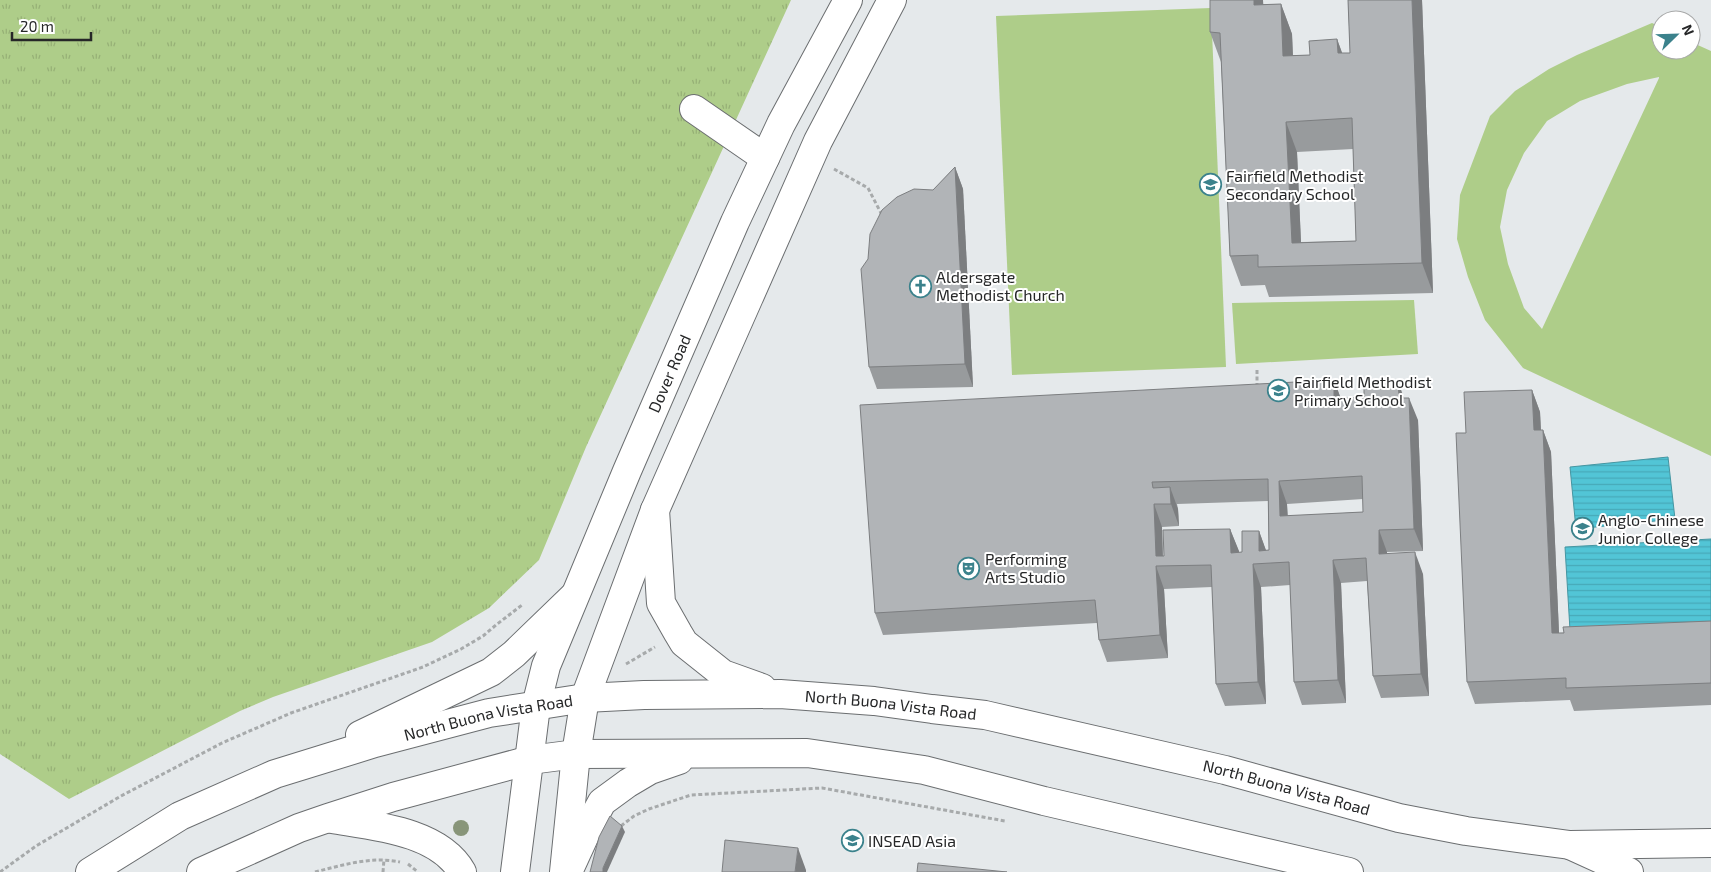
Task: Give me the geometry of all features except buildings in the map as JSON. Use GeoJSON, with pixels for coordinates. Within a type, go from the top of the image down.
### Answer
{"type":"FeatureCollection","features":[{"type":"Feature","properties":{"kind":"main road","name":"Dover Road"},"geometry":{"type":"LineString","coordinates":[[515,872],[536,706],[546,666],[574,596],[735,222],[765,158],[848,0]]}},
{"type":"Feature","properties":{"kind":"main road"},"geometry":{"type":"LineString","coordinates":[[564,872],[576,754],[585,698],[655,510],[818,141],[892,0]]}},
{"type":"Feature","properties":{"kind":"main road"},"geometry":{"type":"LineString","coordinates":[[694,108],[765,158]]}},
{"type":"Feature","properties":{"kind":"main road"},"geometry":{"type":"LineString","coordinates":[[655,510],[661,603],[684,643],[723,674],[780,694]]}},
{"type":"Feature","properties":{"kind":"main road"},"geometry":{"type":"LineString","coordinates":[[275,774],[491,672],[514,654],[574,596]]}},
{"type":"Feature","properties":{"kind":"main road","name":"North Buona Vista Road"},"geometry":{"type":"LineString","coordinates":[[90,872],[180,816],[275,774],[488,713],[585,698],[644,695],[780,694],[874,700],[985,715],[1225,770],[1400,818],[1466,831],[1570,845],[1711,843]]}},
{"type":"Feature","properties":{"kind":"main road"},"geometry":{"type":"LineString","coordinates":[[201,872],[299,828],[328,818],[393,797],[530,760],[576,754],[807,753],[924,770],[1044,801],[1349,872]]}},
{"type":"Feature","properties":{"kind":"main road"},"geometry":{"type":"LineString","coordinates":[[568,872],[602,802],[650,770],[697,754]]}},
{"type":"Feature","properties":{"kind":"main road"},"geometry":{"type":"LineString","coordinates":[[328,818],[423,838],[456,861],[462,872]]}},
{"type":"Feature","properties":{"kind":"main road"},"geometry":{"type":"LineString","coordinates":[[1570,845],[1630,872]]}},
{"type":"Feature","properties":{"kind":"path"},"geometry":{"type":"LineString","coordinates":[[827,165],[868,188],[886,225]]}},
{"type":"Feature","properties":{"kind":"path"},"geometry":{"type":"LineString","coordinates":[[1257,370],[1257,392]]}},
{"type":"Feature","properties":{"kind":"path"},"geometry":{"type":"LineString","coordinates":[[0,872],[36,846],[113,801],[222,743],[291,713],[423,667],[461,650],[496,625]]}},
{"type":"Feature","properties":{"kind":"path"},"geometry":{"type":"LineString","coordinates":[[619,668],[661,643]]}},
{"type":"Feature","properties":{"kind":"path"},"geometry":{"type":"LineString","coordinates":[[620,827],[634,816],[649,809],[692,794],[822,788],[1013,822]]}},
{"type":"Feature","properties":{"kind":"path"},"geometry":{"type":"LineString","coordinates":[[314,872],[347,864],[384,859],[406,863],[418,872]]}},
{"type":"Feature","properties":{"kind":"path"},"geometry":{"type":"LineString","coordinates":[[383,872],[384,859]]}},
{"type":"Feature","properties":{"kind":"green space"},"geometry":{"type":"Polygon","coordinates":[[[0,0],[791,0],[586,447],[539,560],[489,608],[432,642],[273,697],[240,711],[69,799],[0,754],[0,0]]]}},
{"type":"Feature","properties":{"kind":"green space"},"geometry":{"type":"Polygon","coordinates":[[[1211,8],[1226,367],[1012,375],[996,16],[1211,8]]]}},
{"type":"Feature","properties":{"kind":"green space"},"geometry":{"type":"Polygon","coordinates":[[[1651,23],[1651,60],[1701,60],[1701,46],[1711,51],[1711,456],[1523,368],[1485,320],[1468,277],[1457,239],[1460,195],[1490,116],[1515,91],[1549,69],[1651,23]],[[1659,77],[1627,84],[1580,101],[1547,121],[1524,153],[1507,190],[1500,227],[1508,264],[1524,308],[1542,329],[1659,77]]]}},
{"type":"Feature","properties":{"kind":"green space"},"geometry":{"type":"Polygon","coordinates":[[[1414,300],[1418,354],[1236,364],[1232,303],[1414,300]]]}},
{"type":"Feature","properties":{"kind":"water"},"geometry":{"type":"Polygon","coordinates":[[[1668,457],[1675,519],[1576,529],[1570,467],[1668,457]]]}},
{"type":"Feature","properties":{"kind":"water"},"geometry":{"type":"Polygon","coordinates":[[[1711,539],[1711,640],[1571,647],[1565,547],[1711,539]]]}},
{"type":"Feature","properties":{"kind":"place","name":"Fairfield Methodist Secondary School"},"geometry":{"type":"Point","coordinates":[1210,185]}},
{"type":"Feature","properties":{"kind":"place","name":"Aldersgate Methodist Church"},"geometry":{"type":"Point","coordinates":[920,286]}},
{"type":"Feature","properties":{"kind":"place","name":"Fairfield Methodist Primary School"},"geometry":{"type":"Point","coordinates":[1278,391]}},
{"type":"Feature","properties":{"kind":"place","name":"Anglo-Chinese Junior College"},"geometry":{"type":"Point","coordinates":[1582,529]}},
{"type":"Feature","properties":{"kind":"place","name":"Performing Arts Studio"},"geometry":{"type":"Point","coordinates":[969,568]}},
{"type":"Feature","properties":{"kind":"place","name":"INSEAD Asia"},"geometry":{"type":"Point","coordinates":[852,841]}}]}
